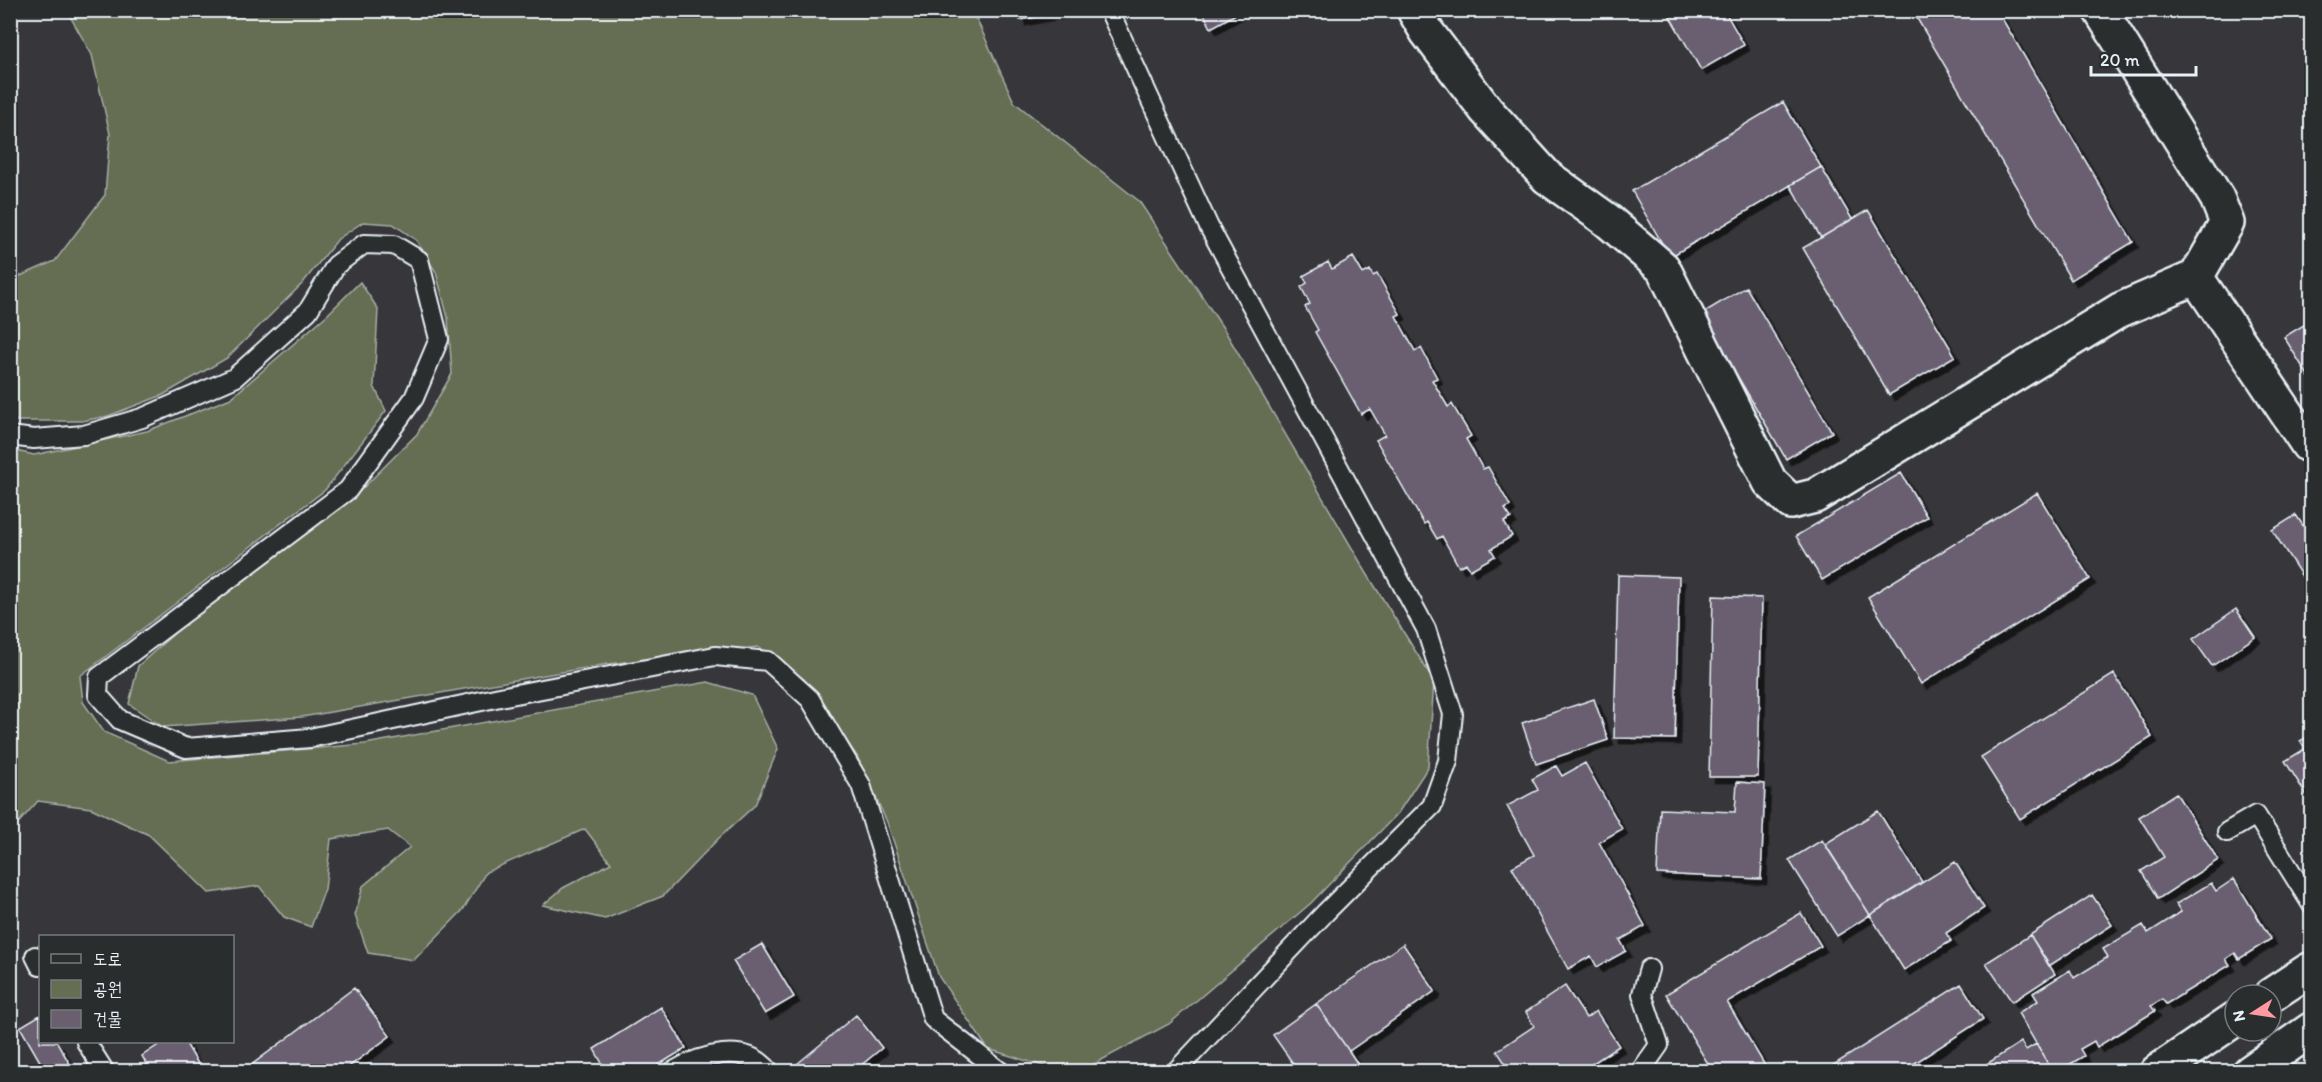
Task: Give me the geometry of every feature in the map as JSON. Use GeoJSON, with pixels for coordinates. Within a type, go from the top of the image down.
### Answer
{"type":"FeatureCollection","features":[{"type":"Feature","properties":{"kind":"street"},"geometry":{"type":"LineString","coordinates":[[1414,10],[1427,32],[1486,110],[1547,177],[1607,220],[1663,268],[1770,482],[1791,502],[1815,496],[2120,309],[2196,277],[2227,223],[2217,198],[2100,10]]}},
{"type":"Feature","properties":{"kind":"street"},"geometry":{"type":"LineString","coordinates":[[2196,277],[2308,445]]}},
{"type":"Feature","properties":{"kind":"street"},"geometry":{"type":"LineString","coordinates":[[2283,987],[2309,970],[2312,971]]}},
{"type":"Feature","properties":{"kind":"street"},"geometry":{"type":"LineString","coordinates":[[2157,1071],[2223,1027]]}},
{"type":"Feature","properties":{"kind":"street"},"geometry":{"type":"LineString","coordinates":[[2250,1071],[2312,1029]]}},
{"type":"Feature","properties":{"kind":"lane"},"geometry":{"type":"LineString","coordinates":[[1109,10],[1209,227],[1426,629],[1453,714],[1448,761],[1432,806],[1326,912],[1176,1071]]}},
{"type":"Feature","properties":{"kind":"lane"},"geometry":{"type":"LineString","coordinates":[[10,436],[34,439],[84,435],[141,418],[234,378],[308,311],[336,265],[364,243],[394,244],[419,260],[439,339],[414,398],[348,490],[99,677],[98,695],[120,720],[186,747],[310,738],[500,697],[715,656],[768,661],[810,699],[861,785],[933,1019],[1001,1071]]}},
{"type":"Feature","properties":{"kind":"lane"},"geometry":{"type":"LineString","coordinates":[[2227,832],[2256,815],[2306,883],[2312,905]]}},
{"type":"Feature","properties":{"kind":"lane"},"geometry":{"type":"LineString","coordinates":[[1640,1071],[1659,1045],[1642,994],[1649,969]]}},
{"type":"Feature","properties":{"kind":"lane"},"geometry":{"type":"LineString","coordinates":[[87,1043],[105,1071]]}},
{"type":"Feature","properties":{"kind":"lane"},"geometry":{"type":"LineString","coordinates":[[672,1071],[711,1055],[734,1053],[763,1063],[770,1071]]}},
{"type":"Feature","properties":{"kind":"green space"},"geometry":{"type":"Polygon","coordinates":[[[67,11],[965,11],[977,20],[1014,102],[1139,201],[1225,331],[1366,572],[1434,681],[1428,767],[1398,813],[1311,903],[1169,1024],[1081,1071],[1060,1071],[988,1049],[939,977],[887,822],[857,756],[804,679],[758,647],[608,664],[302,717],[163,727],[129,704],[138,666],[178,630],[360,491],[417,434],[452,374],[448,318],[436,272],[416,240],[393,224],[363,222],[338,239],[302,284],[227,358],[163,395],[108,416],[82,421],[11,421],[11,280],[55,261],[105,195],[110,134],[92,55],[67,11]]]}},
{"type":"Feature","properties":{"kind":"green space"},"geometry":{"type":"Polygon","coordinates":[[[360,282],[378,309],[374,386],[386,411],[325,490],[80,676],[83,702],[104,732],[169,761],[365,744],[708,682],[752,695],[778,749],[755,805],[718,839],[663,896],[605,919],[543,905],[563,888],[611,863],[585,829],[486,872],[463,910],[414,960],[368,953],[355,915],[363,886],[410,847],[388,830],[331,839],[325,889],[311,927],[284,917],[259,886],[209,893],[149,835],[91,808],[38,801],[11,831],[11,450],[34,455],[147,431],[231,398],[328,314],[360,282]]]}},
{"type":"Feature","properties":{"kind":"building"},"geometry":{"type":"Polygon","coordinates":[[[1019,10],[1067,10],[1067,11],[1020,20],[1019,10]]]}},
{"type":"Feature","properties":{"kind":"building"},"geometry":{"type":"Polygon","coordinates":[[[1202,10],[1243,10],[1211,28],[1202,10]]]}},
{"type":"Feature","properties":{"kind":"building"},"geometry":{"type":"Polygon","coordinates":[[[1666,10],[1724,10],[1744,45],[1701,70],[1666,10]]]}},
{"type":"Feature","properties":{"kind":"building"},"geometry":{"type":"Polygon","coordinates":[[[1912,10],[1997,10],[2133,242],[2071,280],[1912,10]]]}},
{"type":"Feature","properties":{"kind":"building"},"geometry":{"type":"Polygon","coordinates":[[[1783,102],[1821,167],[1670,257],[1632,191],[1783,102]]]}},
{"type":"Feature","properties":{"kind":"building"},"geometry":{"type":"Polygon","coordinates":[[[1821,167],[1852,219],[1821,238],[1790,185],[1821,167]]]}},
{"type":"Feature","properties":{"kind":"building"},"geometry":{"type":"Polygon","coordinates":[[[1868,210],[1955,356],[1889,395],[1803,248],[1868,210]]]}},
{"type":"Feature","properties":{"kind":"building"},"geometry":{"type":"Polygon","coordinates":[[[1353,257],[1363,274],[1370,270],[1373,276],[1377,274],[1400,314],[1396,316],[1415,351],[1421,348],[1437,378],[1432,380],[1448,407],[1452,404],[1471,436],[1466,439],[1483,469],[1488,467],[1510,506],[1505,509],[1511,518],[1504,522],[1512,536],[1491,549],[1495,556],[1470,570],[1466,563],[1459,567],[1442,536],[1437,539],[1427,522],[1424,524],[1376,440],[1385,435],[1370,409],[1361,414],[1315,332],[1318,330],[1305,307],[1310,304],[1301,287],[1307,283],[1303,276],[1328,262],[1332,269],[1353,257]]]}},
{"type":"Feature","properties":{"kind":"building"},"geometry":{"type":"Polygon","coordinates":[[[1746,287],[1832,432],[1786,459],[1701,314],[1746,287]]]}},
{"type":"Feature","properties":{"kind":"building"},"geometry":{"type":"Polygon","coordinates":[[[2312,320],[2312,382],[2284,337],[2312,320]]]}},
{"type":"Feature","properties":{"kind":"building"},"geometry":{"type":"Polygon","coordinates":[[[1901,473],[1927,517],[1822,580],[1796,536],[1901,473]]]}},
{"type":"Feature","properties":{"kind":"building"},"geometry":{"type":"Polygon","coordinates":[[[2037,493],[2090,579],[1921,684],[1868,597],[2037,493]]]}},
{"type":"Feature","properties":{"kind":"building"},"geometry":{"type":"Polygon","coordinates":[[[2296,515],[2312,539],[2312,577],[2305,581],[2272,530],[2296,515]]]}},
{"type":"Feature","properties":{"kind":"building"},"geometry":{"type":"Polygon","coordinates":[[[1618,575],[1679,577],[1675,739],[1614,738],[1618,575]]]}},
{"type":"Feature","properties":{"kind":"building"},"geometry":{"type":"Polygon","coordinates":[[[1713,596],[1762,598],[1758,777],[1709,777],[1713,596]]]}},
{"type":"Feature","properties":{"kind":"building"},"geometry":{"type":"Polygon","coordinates":[[[2236,609],[2255,637],[2212,666],[2193,639],[2236,609]]]}},
{"type":"Feature","properties":{"kind":"building"},"geometry":{"type":"Polygon","coordinates":[[[2114,674],[2152,737],[2020,819],[1981,757],[2114,674]]]}},
{"type":"Feature","properties":{"kind":"building"},"geometry":{"type":"Polygon","coordinates":[[[1594,699],[1608,740],[1536,764],[1522,723],[1594,699]]]}},
{"type":"Feature","properties":{"kind":"building"},"geometry":{"type":"Polygon","coordinates":[[[2312,734],[2312,804],[2285,761],[2305,749],[2300,741],[2312,734]]]}},
{"type":"Feature","properties":{"kind":"building"},"geometry":{"type":"Polygon","coordinates":[[[1585,763],[1622,829],[1599,842],[1645,926],[1620,940],[1626,951],[1597,967],[1591,956],[1568,969],[1512,867],[1534,855],[1507,806],[1538,790],[1532,779],[1556,766],[1562,776],[1585,763]]]}},
{"type":"Feature","properties":{"kind":"building"},"geometry":{"type":"Polygon","coordinates":[[[1737,782],[1765,784],[1761,879],[1657,874],[1660,809],[1735,812],[1737,782]]]}},
{"type":"Feature","properties":{"kind":"building"},"geometry":{"type":"Polygon","coordinates":[[[2176,793],[2218,860],[2158,899],[2141,871],[2164,857],[2139,817],[2176,793]]]}},
{"type":"Feature","properties":{"kind":"building"},"geometry":{"type":"Polygon","coordinates":[[[1878,811],[1922,882],[1870,915],[1825,844],[1878,811]]]}},
{"type":"Feature","properties":{"kind":"building"},"geometry":{"type":"Polygon","coordinates":[[[1822,840],[1870,915],[1837,936],[1789,860],[1822,840]]]}},
{"type":"Feature","properties":{"kind":"building"},"geometry":{"type":"Polygon","coordinates":[[[1955,862],[1984,908],[1946,933],[1951,941],[1904,970],[1870,915],[1955,862]]]}},
{"type":"Feature","properties":{"kind":"building"},"geometry":{"type":"Polygon","coordinates":[[[2234,879],[2271,939],[2239,959],[2235,953],[2226,959],[2230,965],[2166,1004],[2162,999],[2151,1006],[2155,1011],[2097,1047],[2094,1041],[2080,1049],[2084,1056],[2057,1072],[2053,1072],[2018,1013],[2038,1001],[2033,993],[2070,970],[2074,978],[2108,957],[2103,949],[2143,925],[2148,933],[2181,912],[2176,904],[2211,883],[2216,891],[2234,879]]]}},
{"type":"Feature","properties":{"kind":"building"},"geometry":{"type":"Polygon","coordinates":[[[2092,895],[2112,925],[2049,966],[2030,935],[2092,895]]]}},
{"type":"Feature","properties":{"kind":"building"},"geometry":{"type":"Polygon","coordinates":[[[1801,913],[1821,946],[1727,1002],[1767,1069],[1762,1072],[1713,1072],[1666,994],[1801,913]]]}},
{"type":"Feature","properties":{"kind":"building"},"geometry":{"type":"Polygon","coordinates":[[[2030,935],[2055,974],[2012,1002],[1986,963],[2030,935]]]}},
{"type":"Feature","properties":{"kind":"building"},"geometry":{"type":"Polygon","coordinates":[[[762,944],[794,997],[765,1014],[733,961],[762,944]]]}},
{"type":"Feature","properties":{"kind":"building"},"geometry":{"type":"Polygon","coordinates":[[[1403,944],[1435,991],[1349,1051],[1316,1004],[1403,944]]]}},
{"type":"Feature","properties":{"kind":"building"},"geometry":{"type":"Polygon","coordinates":[[[1961,984],[1983,1019],[1901,1072],[1824,1071],[1961,984]]]}},
{"type":"Feature","properties":{"kind":"building"},"geometry":{"type":"Polygon","coordinates":[[[1565,986],[1586,1018],[1596,1011],[1619,1046],[1584,1069],[1585,1072],[1511,1072],[1497,1051],[1534,1026],[1526,1012],[1565,986]]]}},
{"type":"Feature","properties":{"kind":"building"},"geometry":{"type":"Polygon","coordinates":[[[354,988],[390,1036],[342,1072],[242,1072],[354,988]]]}},
{"type":"Feature","properties":{"kind":"building"},"geometry":{"type":"Polygon","coordinates":[[[1316,1004],[1363,1072],[1299,1072],[1273,1035],[1316,1004]]]}},
{"type":"Feature","properties":{"kind":"building"},"geometry":{"type":"Polygon","coordinates":[[[661,1007],[686,1048],[647,1072],[607,1072],[594,1049],[661,1007]]]}},
{"type":"Feature","properties":{"kind":"building"},"geometry":{"type":"Polygon","coordinates":[[[856,1015],[882,1048],[853,1072],[803,1072],[797,1064],[856,1015]]]}},
{"type":"Feature","properties":{"kind":"building"},"geometry":{"type":"Polygon","coordinates":[[[39,1016],[39,1043],[58,1043],[74,1071],[46,1072],[20,1027],[39,1016]]]}},
{"type":"Feature","properties":{"kind":"building"},"geometry":{"type":"Polygon","coordinates":[[[2021,1042],[2026,1050],[2036,1044],[2053,1072],[1974,1072],[2021,1042]]]}},
{"type":"Feature","properties":{"kind":"building"},"geometry":{"type":"Polygon","coordinates":[[[162,1043],[186,1043],[203,1072],[151,1072],[142,1056],[162,1043]]]}}]}
